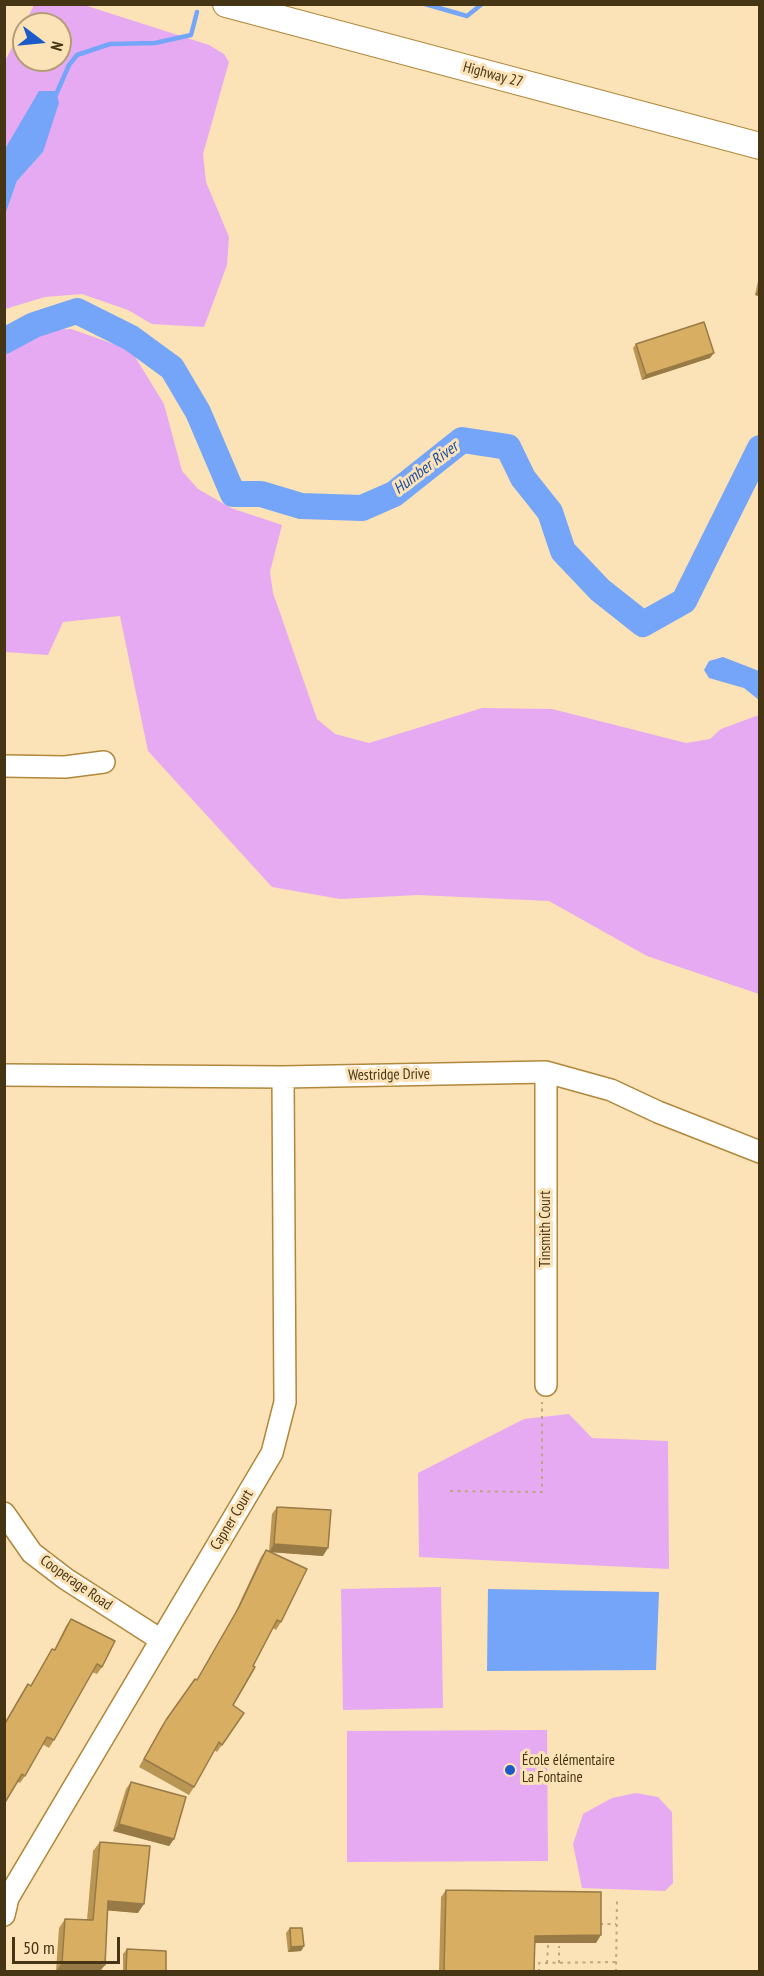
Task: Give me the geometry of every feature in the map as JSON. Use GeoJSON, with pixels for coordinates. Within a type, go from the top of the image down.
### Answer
{"type":"FeatureCollection","features":[{"type":"Feature","properties":{"kind":"main road","name":"Highway 27"},"geometry":{"type":"LineString","coordinates":[[226,4],[759,146]]}},
{"type":"Feature","properties":{"kind":"street"},"geometry":{"type":"LineString","coordinates":[[4,766],[65,767],[104,762]]}},
{"type":"Feature","properties":{"kind":"street","name":"Westridge Drive"},"geometry":{"type":"LineString","coordinates":[[4,1075],[283,1077],[546,1072],[610,1090],[658,1112],[759,1152]]}},
{"type":"Feature","properties":{"kind":"street","name":"Tinsmith Court"},"geometry":{"type":"LineString","coordinates":[[546,1072],[546,1385]]}},
{"type":"Feature","properties":{"kind":"street","name":"Capner Court"},"geometry":{"type":"LineString","coordinates":[[4,1915],[8,1898],[272,1453],[285,1402],[283,1077]]}},
{"type":"Feature","properties":{"kind":"street","name":"Cooperage Road"},"geometry":{"type":"LineString","coordinates":[[4,1513],[32,1553],[66,1579],[161,1640]]}},
{"type":"Feature","properties":{"kind":"path"},"geometry":{"type":"LineString","coordinates":[[450,1491],[542,1492],[540,1411],[546,1385]]}},
{"type":"Feature","properties":{"kind":"path"},"geometry":{"type":"LineString","coordinates":[[616,1971],[617,1898]]}},
{"type":"Feature","properties":{"kind":"path"},"geometry":{"type":"LineString","coordinates":[[600,1924],[616,1924]]}},
{"type":"Feature","properties":{"kind":"path"},"geometry":{"type":"LineString","coordinates":[[547,1963],[548,1945]]}},
{"type":"Feature","properties":{"kind":"path"},"geometry":{"type":"LineString","coordinates":[[559,1946],[559,1963]]}},
{"type":"Feature","properties":{"kind":"path"},"geometry":{"type":"LineString","coordinates":[[539,1971],[539,1963],[616,1962]]}},
{"type":"Feature","properties":{"kind":"shaded area"},"geometry":{"type":"Polygon","coordinates":[[[34,5],[84,5],[209,45],[224,54],[229,62],[203,154],[206,182],[229,237],[227,265],[204,327],[152,324],[128,310],[82,294],[45,297],[5,309],[5,215],[17,181],[43,152],[5,149],[5,61],[12,47],[12,72],[72,72],[72,12],[30,12],[34,5]]]}},
{"type":"Feature","properties":{"kind":"shaded area"},"geometry":{"type":"Polygon","coordinates":[[[71,329],[128,349],[134,355],[164,404],[182,471],[198,489],[231,508],[282,525],[270,572],[273,593],[317,719],[335,734],[369,743],[482,708],[552,709],[686,743],[710,739],[721,729],[759,715],[759,994],[647,956],[549,901],[418,895],[340,899],[272,887],[148,751],[120,616],[63,622],[48,655],[5,652],[5,345],[43,330],[71,329]]]}},
{"type":"Feature","properties":{"kind":"shaded area"},"geometry":{"type":"Polygon","coordinates":[[[569,1414],[592,1438],[668,1441],[669,1569],[419,1557],[418,1473],[524,1419],[569,1414]]]}},
{"type":"Feature","properties":{"kind":"shaded area"},"geometry":{"type":"Polygon","coordinates":[[[441,1587],[443,1708],[343,1710],[341,1589],[441,1587]]]}},
{"type":"Feature","properties":{"kind":"shaded area"},"geometry":{"type":"Polygon","coordinates":[[[547,1730],[548,1861],[347,1862],[347,1731],[547,1730]]]}},
{"type":"Feature","properties":{"kind":"shaded area"},"geometry":{"type":"Polygon","coordinates":[[[636,1793],[658,1797],[672,1812],[673,1883],[665,1891],[582,1888],[573,1844],[583,1814],[612,1798],[636,1793]]]}},
{"type":"Feature","properties":{"kind":"water"},"geometry":{"type":"Polygon","coordinates":[[[39,91],[56,91],[59,103],[43,152],[17,181],[5,215],[5,149],[39,91]]]}},
{"type":"Feature","properties":{"kind":"water"},"geometry":{"type":"Polygon","coordinates":[[[723,657],[759,671],[759,700],[744,688],[709,678],[704,670],[709,661],[723,657]]]}},
{"type":"Feature","properties":{"kind":"water"},"geometry":{"type":"Polygon","coordinates":[[[488,1589],[659,1592],[656,1670],[487,1671],[488,1589]]]}},
{"type":"Feature","properties":{"kind":"building"},"geometry":{"type":"Polygon","coordinates":[[[704,322],[714,353],[646,375],[636,344],[704,322]]]}},
{"type":"Feature","properties":{"kind":"building"},"geometry":{"type":"Polygon","coordinates":[[[277,1507],[331,1510],[328,1548],[274,1544],[277,1507]]]}},
{"type":"Feature","properties":{"kind":"building"},"geometry":{"type":"Polygon","coordinates":[[[266,1550],[307,1569],[281,1622],[277,1620],[253,1666],[255,1667],[233,1705],[244,1713],[222,1745],[219,1742],[194,1787],[144,1759],[166,1720],[195,1679],[197,1680],[239,1607],[266,1550]]]}},
{"type":"Feature","properties":{"kind":"building"},"geometry":{"type":"Polygon","coordinates":[[[71,1619],[115,1641],[102,1667],[97,1664],[54,1740],[47,1737],[25,1776],[22,1774],[4,1804],[4,1725],[28,1684],[31,1686],[52,1649],[55,1650],[71,1619]]]}},
{"type":"Feature","properties":{"kind":"building"},"geometry":{"type":"Polygon","coordinates":[[[131,1782],[186,1797],[174,1839],[119,1824],[131,1782]]]}},
{"type":"Feature","properties":{"kind":"building"},"geometry":{"type":"Polygon","coordinates":[[[100,1842],[150,1846],[144,1904],[108,1901],[105,1965],[62,1963],[65,1919],[93,1920],[100,1842]]]}},
{"type":"Feature","properties":{"kind":"building"},"geometry":{"type":"Polygon","coordinates":[[[446,1890],[601,1892],[601,1935],[535,1936],[534,1971],[444,1971],[446,1890]]]}},
{"type":"Feature","properties":{"kind":"building"},"geometry":{"type":"Polygon","coordinates":[[[290,1928],[302,1928],[304,1946],[291,1947],[290,1928]]]}},
{"type":"Feature","properties":{"kind":"building"},"geometry":{"type":"Polygon","coordinates":[[[127,1949],[166,1951],[166,1971],[126,1971],[127,1949]]]}},
{"type":"Feature","properties":{"kind":"waterway"},"geometry":{"type":"LineString","coordinates":[[425,4],[467,16],[482,4]]}},
{"type":"Feature","properties":{"kind":"waterway"},"geometry":{"type":"LineString","coordinates":[[55,97],[69,65],[77,55],[110,44],[155,43],[191,35],[197,12]]}},
{"type":"Feature","properties":{"kind":"waterway","name":"Humber River"},"geometry":{"type":"LineString","coordinates":[[4,341],[34,325],[77,311],[131,338],[172,368],[198,412],[233,494],[261,494],[301,506],[362,508],[394,494],[462,440],[508,447],[523,478],[550,512],[563,551],[600,590],[643,624],[684,601],[760,448]]}},
{"type":"Feature","properties":{"kind":"place","name":"École élémentaire La Fontaine"},"geometry":{"type":"Point","coordinates":[510,1770]}}]}
